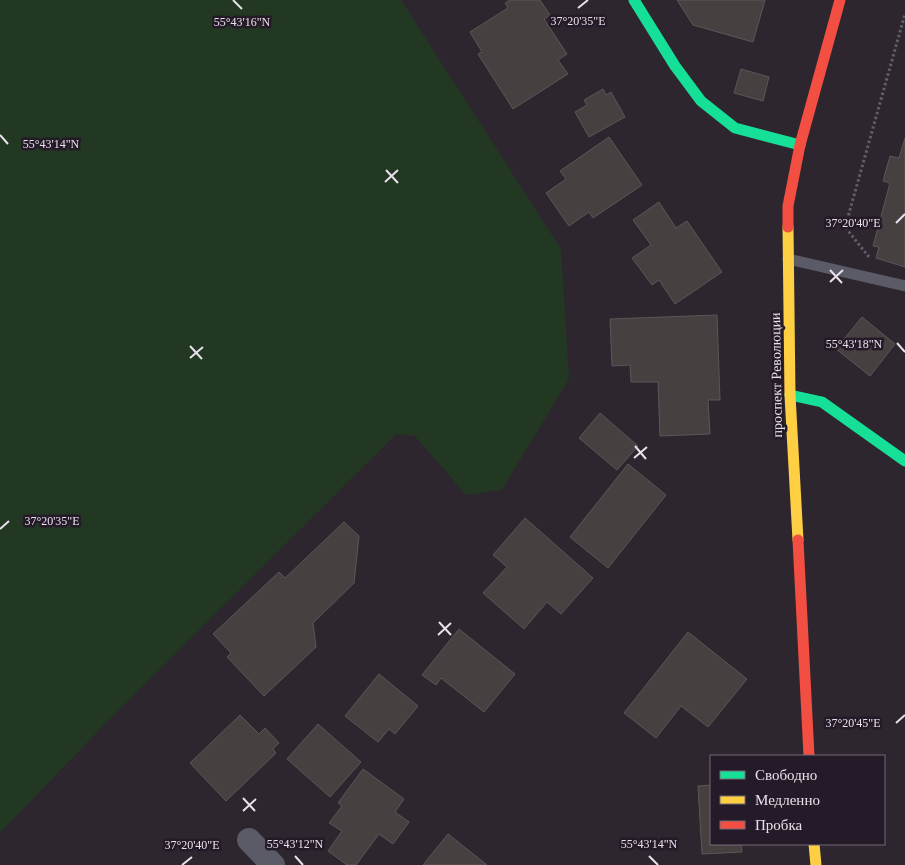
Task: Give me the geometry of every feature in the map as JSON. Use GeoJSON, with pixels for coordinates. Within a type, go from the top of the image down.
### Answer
{"type":"FeatureCollection","features":[{"type":"Feature","properties":{"kind":"street"},"geometry":{"type":"LineString","coordinates":[[634,0],[675,66],[701,101],[736,128],[800,145]]}},
{"type":"Feature","properties":{"kind":"street","name":"проспект Революции"},"geometry":{"type":"LineString","coordinates":[[809,755],[790,395],[788,206],[800,145],[840,0]]}},
{"type":"Feature","properties":{"kind":"street"},"geometry":{"type":"LineString","coordinates":[[790,395],[822,402],[905,461]]}},
{"type":"Feature","properties":{"kind":"street"},"geometry":{"type":"LineString","coordinates":[[249,840],[273,865]]}},
{"type":"Feature","properties":{"kind":"street"},"geometry":{"type":"LineString","coordinates":[[814,845],[816,865]]}},
{"type":"Feature","properties":{"kind":"lane"},"geometry":{"type":"LineString","coordinates":[[788,259],[905,286]]}},
{"type":"Feature","properties":{"kind":"path"},"geometry":{"type":"LineString","coordinates":[[890,283],[846,228],[846,224],[905,14]]}},
{"type":"Feature","properties":{"kind":"green space"},"geometry":{"type":"Polygon","coordinates":[[[0,0],[401,0],[561,249],[569,379],[502,490],[466,495],[415,436],[396,434],[107,722],[0,833],[0,0]]]}},
{"type":"Feature","properties":{"kind":"building"},"geometry":{"type":"Polygon","coordinates":[[[510,0],[540,0],[550,15],[544,19],[567,54],[558,60],[568,74],[513,109],[478,54],[482,52],[470,32],[508,8],[505,3],[510,0]]]}},
{"type":"Feature","properties":{"kind":"building"},"geometry":{"type":"Polygon","coordinates":[[[677,0],[765,0],[753,42],[693,25],[677,0]]]}},
{"type":"Feature","properties":{"kind":"building"},"geometry":{"type":"Polygon","coordinates":[[[741,69],[769,77],[763,101],[734,93],[741,69]]]}},
{"type":"Feature","properties":{"kind":"building"},"geometry":{"type":"Polygon","coordinates":[[[603,89],[606,95],[611,92],[625,117],[589,137],[575,112],[587,105],[584,100],[603,89]]]}},
{"type":"Feature","properties":{"kind":"building"},"geometry":{"type":"Polygon","coordinates":[[[609,137],[642,185],[593,218],[589,212],[569,226],[546,193],[566,179],[560,171],[609,137]]]}},
{"type":"Feature","properties":{"kind":"building"},"geometry":{"type":"Polygon","coordinates":[[[905,138],[905,267],[876,258],[879,247],[873,246],[890,183],[883,181],[890,156],[899,158],[905,138]]]}},
{"type":"Feature","properties":{"kind":"building"},"geometry":{"type":"Polygon","coordinates":[[[659,202],[676,228],[687,221],[722,272],[675,304],[659,280],[652,285],[632,258],[651,245],[633,220],[659,202]]]}},
{"type":"Feature","properties":{"kind":"building"},"geometry":{"type":"Polygon","coordinates":[[[717,315],[720,400],[708,400],[710,434],[660,436],[658,382],[631,382],[630,365],[612,366],[610,319],[717,315]]]}},
{"type":"Feature","properties":{"kind":"building"},"geometry":{"type":"Polygon","coordinates":[[[862,317],[895,344],[870,376],[836,349],[862,317]]]}},
{"type":"Feature","properties":{"kind":"building"},"geometry":{"type":"Polygon","coordinates":[[[600,413],[638,446],[617,470],[579,438],[600,413]]]}},
{"type":"Feature","properties":{"kind":"building"},"geometry":{"type":"Polygon","coordinates":[[[628,464],[666,495],[608,568],[570,537],[628,464]]]}},
{"type":"Feature","properties":{"kind":"building"},"geometry":{"type":"Polygon","coordinates":[[[525,518],[593,578],[561,614],[547,602],[524,629],[483,593],[507,567],[493,555],[525,518]]]}},
{"type":"Feature","properties":{"kind":"building"},"geometry":{"type":"Polygon","coordinates":[[[344,522],[359,536],[354,583],[313,623],[316,647],[264,696],[227,657],[231,653],[213,634],[279,572],[285,578],[344,522]]]}},
{"type":"Feature","properties":{"kind":"building"},"geometry":{"type":"Polygon","coordinates":[[[459,629],[515,674],[484,712],[441,678],[436,685],[422,675],[459,629]]]}},
{"type":"Feature","properties":{"kind":"building"},"geometry":{"type":"Polygon","coordinates":[[[688,632],[747,679],[708,727],[681,706],[656,738],[624,713],[688,632]]]}},
{"type":"Feature","properties":{"kind":"building"},"geometry":{"type":"Polygon","coordinates":[[[379,674],[418,706],[395,734],[389,729],[378,742],[345,716],[379,674]]]}},
{"type":"Feature","properties":{"kind":"building"},"geometry":{"type":"Polygon","coordinates":[[[240,715],[259,734],[265,728],[279,743],[273,749],[276,753],[226,801],[190,763],[240,715]]]}},
{"type":"Feature","properties":{"kind":"building"},"geometry":{"type":"Polygon","coordinates":[[[318,724],[361,762],[330,797],[287,759],[318,724]]]}},
{"type":"Feature","properties":{"kind":"building"},"geometry":{"type":"Polygon","coordinates":[[[363,769],[404,799],[395,812],[409,822],[393,844],[379,834],[356,865],[347,865],[328,851],[342,831],[329,823],[342,806],[338,803],[363,769]]]}},
{"type":"Feature","properties":{"kind":"building"},"geometry":{"type":"Polygon","coordinates":[[[710,785],[710,845],[741,845],[742,852],[702,854],[698,786],[710,785]]]}},
{"type":"Feature","properties":{"kind":"building"},"geometry":{"type":"Polygon","coordinates":[[[448,834],[487,865],[423,865],[448,834]]]}},
{"type":"Feature","properties":{"kind":"traffic: fast"},"geometry":{"type":"LineString","coordinates":[[634,0],[675,66],[701,101],[735,128],[800,145]]}},
{"type":"Feature","properties":{"kind":"traffic: fast"},"geometry":{"type":"LineString","coordinates":[[790,395],[822,402],[905,461]]}},
{"type":"Feature","properties":{"kind":"traffic: slow"},"geometry":{"type":"LineString","coordinates":[[788,227],[790,395],[798,540]]}},
{"type":"Feature","properties":{"kind":"traffic: slow"},"geometry":{"type":"LineString","coordinates":[[814,845],[816,865]]}},
{"type":"Feature","properties":{"kind":"traffic: jam"},"geometry":{"type":"LineString","coordinates":[[788,227],[788,206],[800,145],[840,0]]}},
{"type":"Feature","properties":{"kind":"traffic: jam"},"geometry":{"type":"LineString","coordinates":[[798,540],[809,755]]}}]}
